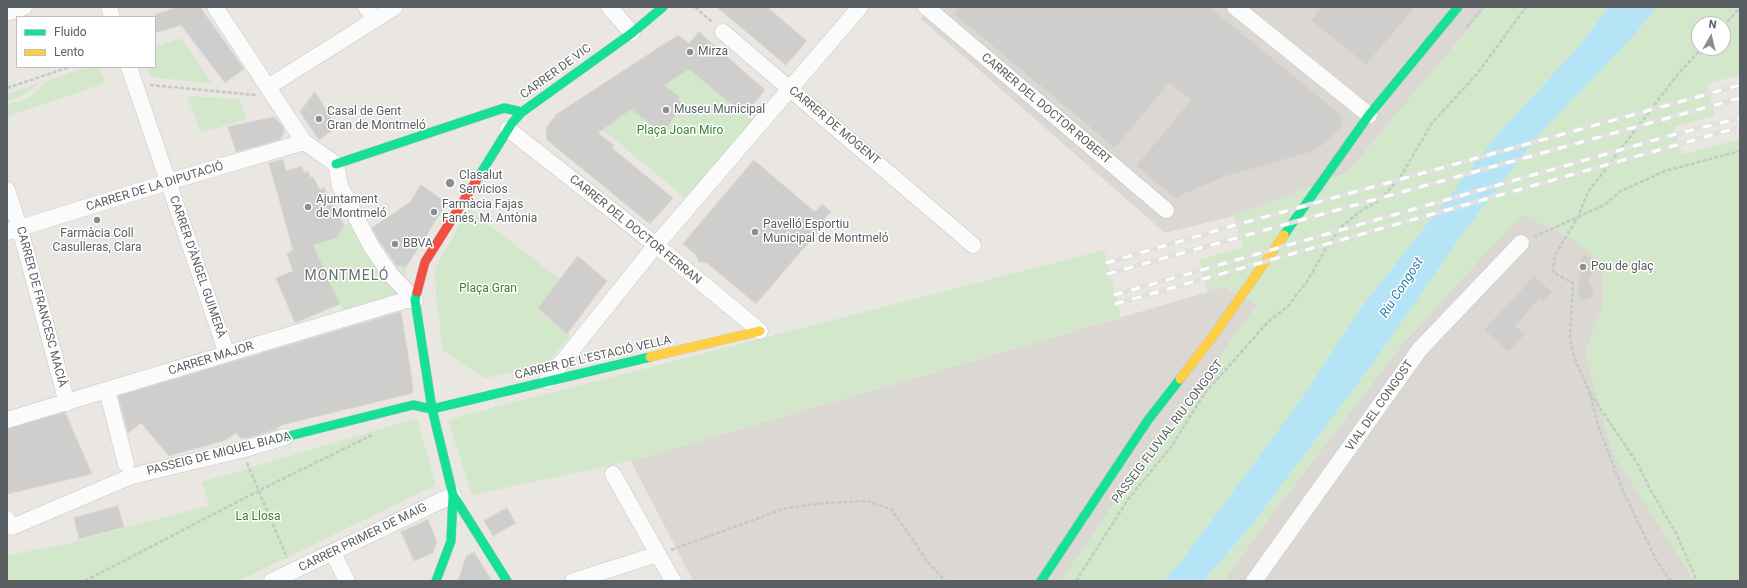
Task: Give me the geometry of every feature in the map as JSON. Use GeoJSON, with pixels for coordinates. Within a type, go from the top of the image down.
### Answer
{"type":"FeatureCollection","features":[{"type":"Feature","properties":{"kind":"street"},"geometry":{"type":"LineString","coordinates":[[7,13],[24,7]]}},
{"type":"Feature","properties":{"kind":"street"},"geometry":{"type":"LineString","coordinates":[[215,7],[304,142],[336,164],[340,186],[371,246],[391,276],[415,300]]}},
{"type":"Feature","properties":{"kind":"street"},"geometry":{"type":"LineString","coordinates":[[268,87],[370,14],[395,7]]}},
{"type":"Feature","properties":{"kind":"street"},"geometry":{"type":"LineString","coordinates":[[609,7],[632,33]]}},
{"type":"Feature","properties":{"kind":"street","name":"CARRER DE VIC"},"geometry":{"type":"LineString","coordinates":[[336,164],[504,108],[522,112],[632,33],[663,7]]}},
{"type":"Feature","properties":{"kind":"street"},"geometry":{"type":"LineString","coordinates":[[547,381],[656,246],[860,7]]}},
{"type":"Feature","properties":{"kind":"street"},"geometry":{"type":"LineString","coordinates":[[1235,7],[1370,115]]}},
{"type":"Feature","properties":{"kind":"street"},"geometry":{"type":"LineString","coordinates":[[1041,581],[1148,420],[1216,332],[1331,168],[1370,115],[1458,7]]}},
{"type":"Feature","properties":{"kind":"street","name":"CARRER DEL DOCTOR ROBERT"},"geometry":{"type":"LineString","coordinates":[[934,10],[1166,210]]}},
{"type":"Feature","properties":{"kind":"street","name":"CARRER DE MOGENT"},"geometry":{"type":"LineString","coordinates":[[723,32],[973,245]]}},
{"type":"Feature","properties":{"kind":"street","name":"CARRER D'ÀNGEL GUIMERÀ"},"geometry":{"type":"LineString","coordinates":[[129,68],[227,354]]}},
{"type":"Feature","properties":{"kind":"street"},"geometry":{"type":"LineString","coordinates":[[436,581],[451,541],[453,495],[432,409],[415,300],[425,262],[508,129],[522,112]]}},
{"type":"Feature","properties":{"kind":"street","name":"CARRER DEL DOCTOR FERRAN"},"geometry":{"type":"LineString","coordinates":[[508,129],[656,246],[760,331]]}},
{"type":"Feature","properties":{"kind":"street","name":"CARRER DE LA DIPUTACIÓ"},"geometry":{"type":"LineString","coordinates":[[14,230],[168,182],[304,142]]}},
{"type":"Feature","properties":{"kind":"street","name":"CARRER DE FRANCESC MACIÀ"},"geometry":{"type":"LineString","coordinates":[[7,190],[14,230],[67,402]]}},
{"type":"Feature","properties":{"kind":"street","name":"VIAL DEL CONGOST"},"geometry":{"type":"LineString","coordinates":[[1254,581],[1420,349],[1521,243]]}},
{"type":"Feature","properties":{"kind":"street","name":"CARRER MAJOR"},"geometry":{"type":"LineString","coordinates":[[7,420],[406,300],[415,300]]}},
{"type":"Feature","properties":{"kind":"street","name":"CARRER DE L'ESTACIÓ VELLA"},"geometry":{"type":"LineString","coordinates":[[432,409],[760,331]]}},
{"type":"Feature","properties":{"kind":"street"},"geometry":{"type":"LineString","coordinates":[[107,390],[129,470]]}},
{"type":"Feature","properties":{"kind":"street","name":"PASSEIG DE MIQUEL BIADA"},"geometry":{"type":"LineString","coordinates":[[10,523],[129,470],[241,450],[413,404],[432,409]]}},
{"type":"Feature","properties":{"kind":"street"},"geometry":{"type":"LineString","coordinates":[[613,474],[673,581]]}},
{"type":"Feature","properties":{"kind":"street"},"geometry":{"type":"LineString","coordinates":[[453,495],[507,581]]}},
{"type":"Feature","properties":{"kind":"street","name":"CARRER PRIMER DE MAIG"},"geometry":{"type":"LineString","coordinates":[[272,581],[333,554],[453,495]]}},
{"type":"Feature","properties":{"kind":"street"},"geometry":{"type":"LineString","coordinates":[[451,541],[460,533],[464,532],[477,535]]}},
{"type":"Feature","properties":{"kind":"street"},"geometry":{"type":"LineString","coordinates":[[333,554],[347,581]]}},
{"type":"Feature","properties":{"kind":"street"},"geometry":{"type":"LineString","coordinates":[[573,581],[658,554]]}},
{"type":"Feature","properties":{"kind":"path"},"geometry":{"type":"LineString","coordinates":[[694,7],[723,32]]}},
{"type":"Feature","properties":{"kind":"path","name":"PASSEIG FLUVIAL RIU CONGOST"},"geometry":{"type":"LineString","coordinates":[[1076,581],[1129,498],[1171,447],[1204,394],[1267,323],[1289,305],[1308,280],[1325,250],[1340,228],[1359,212],[1380,200],[1401,176],[1432,123],[1476,75],[1526,7]]}},
{"type":"Feature","properties":{"kind":"path"},"geometry":{"type":"LineString","coordinates":[[1731,18],[1740,8]]}},
{"type":"Feature","properties":{"kind":"path"},"geometry":{"type":"LineString","coordinates":[[1671,581],[1658,562],[1624,493],[1602,435],[1589,391],[1573,354],[1570,338],[1573,283],[1553,272],[1555,255],[1578,217],[1588,192],[1678,74],[1695,56]]}},
{"type":"Feature","properties":{"kind":"path"},"geometry":{"type":"LineString","coordinates":[[7,88],[67,68]]}},
{"type":"Feature","properties":{"kind":"path"},"geometry":{"type":"LineString","coordinates":[[134,83],[256,96],[268,87]]}},
{"type":"Feature","properties":{"kind":"path"},"geometry":{"type":"LineString","coordinates":[[1521,243],[1604,205],[1621,191],[1665,171],[1740,151]]}},
{"type":"Feature","properties":{"kind":"path"},"geometry":{"type":"LineString","coordinates":[[1589,391],[1639,466],[1650,489],[1676,533],[1697,581]]}},
{"type":"Feature","properties":{"kind":"path"},"geometry":{"type":"LineString","coordinates":[[85,581],[258,491],[376,433]]}},
{"type":"Feature","properties":{"kind":"path"},"geometry":{"type":"LineString","coordinates":[[241,450],[293,572]]}},
{"type":"Feature","properties":{"kind":"path"},"geometry":{"type":"LineString","coordinates":[[658,554],[786,508],[826,503],[867,501],[891,509],[926,560],[945,581]]}},
{"type":"Feature","properties":{"kind":"shaded area"},"geometry":{"type":"Polygon","coordinates":[[[930,7],[1487,7],[1347,173],[1234,216],[1165,233],[921,19],[930,7]]]}},
{"type":"Feature","properties":{"kind":"shaded area"},"geometry":{"type":"Polygon","coordinates":[[[1521,214],[1574,239],[1602,264],[1603,307],[1585,352],[1694,581],[1224,581],[1263,526],[1404,342],[1521,214]]]}},
{"type":"Feature","properties":{"kind":"shaded area"},"geometry":{"type":"Polygon","coordinates":[[[1225,287],[1257,305],[1061,581],[693,581],[631,461],[1225,287]]]}},
{"type":"Feature","properties":{"kind":"green space"},"geometry":{"type":"Polygon","coordinates":[[[1487,7],[1609,7],[1580,45],[1498,134],[1360,309],[1302,398],[1180,563],[1163,581],[1061,581],[1257,305],[1225,287],[1207,292],[1199,260],[1243,247],[1234,216],[1347,173],[1487,7]]]}},
{"type":"Feature","properties":{"kind":"green space"},"geometry":{"type":"Polygon","coordinates":[[[1657,7],[1740,7],[1740,75],[1707,84],[1715,116],[1674,127],[1682,154],[1740,139],[1740,581],[1694,581],[1612,452],[1585,352],[1603,307],[1602,264],[1574,239],[1521,215],[1404,342],[1263,526],[1224,581],[1203,581],[1250,527],[1371,366],[1464,232],[1542,131],[1630,40],[1657,7]]]}},
{"type":"Feature","properties":{"kind":"green space"},"geometry":{"type":"Polygon","coordinates":[[[181,38],[213,84],[151,77],[147,68],[156,68],[156,47],[181,38]]]}},
{"type":"Feature","properties":{"kind":"green space","name":"Plaça Joan Miro"},"geometry":{"type":"Polygon","coordinates":[[[691,67],[753,120],[686,198],[599,127],[691,67]]]}},
{"type":"Feature","properties":{"kind":"green space"},"geometry":{"type":"Polygon","coordinates":[[[84,68],[99,68],[105,83],[7,117],[7,105],[29,98],[47,81],[84,68]]]}},
{"type":"Feature","properties":{"kind":"green space"},"geometry":{"type":"Polygon","coordinates":[[[39,83],[22,96],[7,101],[7,94],[39,83]]]}},
{"type":"Feature","properties":{"kind":"green space"},"geometry":{"type":"Polygon","coordinates":[[[187,96],[240,99],[247,119],[201,133],[187,96]]]}},
{"type":"Feature","properties":{"kind":"green space","name":"Plaça Gran"},"geometry":{"type":"Polygon","coordinates":[[[468,209],[560,279],[538,308],[570,336],[545,366],[485,378],[443,351],[436,298],[435,268],[468,209]]]}},
{"type":"Feature","properties":{"kind":"green space"},"geometry":{"type":"Polygon","coordinates":[[[362,216],[390,264],[406,267],[403,305],[347,320],[313,245],[337,238],[344,225],[362,216]]]}},
{"type":"Feature","properties":{"kind":"green space"},"geometry":{"type":"Polygon","coordinates":[[[1104,250],[1121,317],[631,461],[472,495],[448,421],[465,415],[1104,250]]]}},
{"type":"Feature","properties":{"kind":"green space","name":"La Llosa"},"geometry":{"type":"Polygon","coordinates":[[[417,418],[436,485],[238,581],[7,581],[7,555],[63,545],[209,505],[202,482],[417,418]]]}},
{"type":"Feature","properties":{"kind":"water","name":"Riu Congost"},"geometry":{"type":"Polygon","coordinates":[[[1609,7],[1657,7],[1630,40],[1542,131],[1464,232],[1371,366],[1250,527],[1203,581],[1163,581],[1180,563],[1302,398],[1360,309],[1498,134],[1580,45],[1609,7]]]}},
{"type":"Feature","properties":{"kind":"building"},"geometry":{"type":"Polygon","coordinates":[[[178,7],[200,7],[244,69],[225,83],[181,25],[156,33],[155,15],[178,7]]]}},
{"type":"Feature","properties":{"kind":"building"},"geometry":{"type":"Polygon","coordinates":[[[717,7],[767,7],[807,41],[786,65],[717,7]]]}},
{"type":"Feature","properties":{"kind":"building"},"geometry":{"type":"Polygon","coordinates":[[[959,7],[1210,7],[1340,114],[1342,125],[1326,143],[1311,152],[1224,177],[1175,198],[1136,166],[1191,100],[1169,83],[1115,148],[954,14],[959,7]]]}},
{"type":"Feature","properties":{"kind":"building"},"geometry":{"type":"Polygon","coordinates":[[[1322,7],[1415,7],[1366,65],[1311,20],[1322,7]]]}},
{"type":"Feature","properties":{"kind":"building"},"geometry":{"type":"Polygon","coordinates":[[[699,32],[765,90],[744,115],[689,69],[664,85],[680,97],[678,100],[684,104],[662,133],[631,109],[598,133],[614,145],[612,148],[673,198],[650,224],[547,140],[546,128],[557,114],[678,35],[689,43],[699,32]]]}},
{"type":"Feature","properties":{"kind":"building","name":"Casal de Gent Gran de Montmeló"},"geometry":{"type":"Polygon","coordinates":[[[315,92],[337,127],[319,140],[300,112],[315,92]]]}},
{"type":"Feature","properties":{"kind":"building"},"geometry":{"type":"Polygon","coordinates":[[[274,117],[283,127],[284,133],[279,140],[236,152],[228,127],[274,117]]]}},
{"type":"Feature","properties":{"kind":"building"},"geometry":{"type":"Polygon","coordinates":[[[283,160],[286,171],[302,166],[304,173],[308,171],[310,177],[313,177],[320,190],[324,187],[344,225],[337,238],[313,245],[340,304],[295,323],[276,278],[293,271],[287,254],[293,250],[269,163],[283,160]]]}},
{"type":"Feature","properties":{"kind":"building","name":"Pavelló Esportiu Municipal de Montmeló"},"geometry":{"type":"Polygon","coordinates":[[[754,160],[815,212],[822,204],[831,212],[824,219],[827,221],[756,304],[707,263],[699,262],[696,255],[683,244],[754,160]]]}},
{"type":"Feature","properties":{"kind":"building"},"geometry":{"type":"Polygon","coordinates":[[[421,185],[447,203],[406,267],[396,265],[379,241],[372,228],[410,202],[421,185]]]}},
{"type":"Feature","properties":{"kind":"building"},"geometry":{"type":"Polygon","coordinates":[[[1582,254],[1591,258],[1595,266],[1594,273],[1588,281],[1594,294],[1591,298],[1586,300],[1581,299],[1577,294],[1582,254]]]}},
{"type":"Feature","properties":{"kind":"building"},"geometry":{"type":"Polygon","coordinates":[[[578,256],[607,281],[567,334],[538,308],[578,256]]]}},
{"type":"Feature","properties":{"kind":"building"},"geometry":{"type":"Polygon","coordinates":[[[1534,276],[1552,292],[1543,302],[1539,299],[1515,326],[1525,334],[1509,352],[1484,330],[1534,276]]]}},
{"type":"Feature","properties":{"kind":"building"},"geometry":{"type":"Polygon","coordinates":[[[401,312],[413,393],[282,425],[275,430],[248,438],[240,438],[237,433],[223,441],[169,456],[141,423],[128,433],[118,396],[401,312]]]}},
{"type":"Feature","properties":{"kind":"building"},"geometry":{"type":"Polygon","coordinates":[[[65,412],[92,474],[7,494],[7,429],[65,412]]]}},
{"type":"Feature","properties":{"kind":"building"},"geometry":{"type":"Polygon","coordinates":[[[118,506],[124,527],[79,539],[74,518],[118,506]]]}},
{"type":"Feature","properties":{"kind":"building"},"geometry":{"type":"Polygon","coordinates":[[[507,508],[516,523],[493,536],[484,521],[507,508]]]}},
{"type":"Feature","properties":{"kind":"building"},"geometry":{"type":"Polygon","coordinates":[[[428,520],[437,542],[433,553],[414,561],[401,532],[428,520]]]}},
{"type":"Feature","properties":{"kind":"building"},"geometry":{"type":"Polygon","coordinates":[[[474,552],[492,581],[458,581],[466,557],[474,552]]]}},
{"type":"Feature","properties":{"kind":"railway"},"geometry":{"type":"LineString","coordinates":[[1106,263],[1232,226],[1740,85]]}},
{"type":"Feature","properties":{"kind":"railway"},"geometry":{"type":"LineString","coordinates":[[1107,274],[1740,98]]}},
{"type":"Feature","properties":{"kind":"railway"},"geometry":{"type":"LineString","coordinates":[[1114,295],[1676,134],[1740,118]]}},
{"type":"Feature","properties":{"kind":"railway"},"geometry":{"type":"LineString","coordinates":[[1115,304],[1740,127]]}},
{"type":"Feature","properties":{"kind":"traffic: fast"},"geometry":{"type":"LineString","coordinates":[[476,181],[512,123],[522,112],[632,33],[663,7]]}},
{"type":"Feature","properties":{"kind":"traffic: fast"},"geometry":{"type":"LineString","coordinates":[[1284,235],[1369,115],[1458,7]]}},
{"type":"Feature","properties":{"kind":"traffic: fast"},"geometry":{"type":"LineString","coordinates":[[336,164],[504,108],[522,112]]}},
{"type":"Feature","properties":{"kind":"traffic: fast"},"geometry":{"type":"LineString","coordinates":[[417,292],[415,300],[432,409],[453,495],[451,541],[436,581]]}},
{"type":"Feature","properties":{"kind":"traffic: fast"},"geometry":{"type":"LineString","coordinates":[[285,437],[413,405],[432,409],[650,357]]}},
{"type":"Feature","properties":{"kind":"traffic: fast"},"geometry":{"type":"LineString","coordinates":[[1041,581],[1148,420],[1180,379]]}},
{"type":"Feature","properties":{"kind":"traffic: fast"},"geometry":{"type":"LineString","coordinates":[[453,495],[507,581]]}},
{"type":"Feature","properties":{"kind":"traffic: slow"},"geometry":{"type":"LineString","coordinates":[[1180,379],[1216,332],[1284,235]]}},
{"type":"Feature","properties":{"kind":"traffic: slow"},"geometry":{"type":"LineString","coordinates":[[650,357],[760,331]]}},
{"type":"Feature","properties":{"kind":"traffic: jam"},"geometry":{"type":"LineString","coordinates":[[417,292],[425,262],[476,181]]}},
{"type":"Feature","properties":{"kind":"place","name":"Mirza"},"geometry":{"type":"Point","coordinates":[690,52]}},
{"type":"Feature","properties":{"kind":"place","name":"Museu Municipal"},"geometry":{"type":"Point","coordinates":[666,110]}},
{"type":"Feature","properties":{"kind":"place","name":"Casal de Gent Gran de Montmeló"},"geometry":{"type":"Point","coordinates":[319,119]}},
{"type":"Feature","properties":{"kind":"place","name":"Clasalut Servicios"},"geometry":{"type":"Point","coordinates":[450,183]}},
{"type":"Feature","properties":{"kind":"place","name":"Ajuntament de Montmeló"},"geometry":{"type":"Point","coordinates":[308,207]}},
{"type":"Feature","properties":{"kind":"place","name":"Farmàcia Fajas Fanés, M. Antònia"},"geometry":{"type":"Point","coordinates":[434,212]}},
{"type":"Feature","properties":{"kind":"place","name":"Farmàcia Coll Casulleras, Clara"},"geometry":{"type":"Point","coordinates":[97,220]}},
{"type":"Feature","properties":{"kind":"place","name":"Pavelló Esportiu Municipal de Montmeló"},"geometry":{"type":"Point","coordinates":[755,232]}},
{"type":"Feature","properties":{"kind":"place","name":"BBVA"},"geometry":{"type":"Point","coordinates":[395,244]}},
{"type":"Feature","properties":{"kind":"place","name":"Pou de glaç"},"geometry":{"type":"Point","coordinates":[1583,267]}},
{"type":"Feature","properties":{"kind":"district","name":"MONTMELÓ"},"geometry":{"type":"Point","coordinates":[347,276]}}]}
